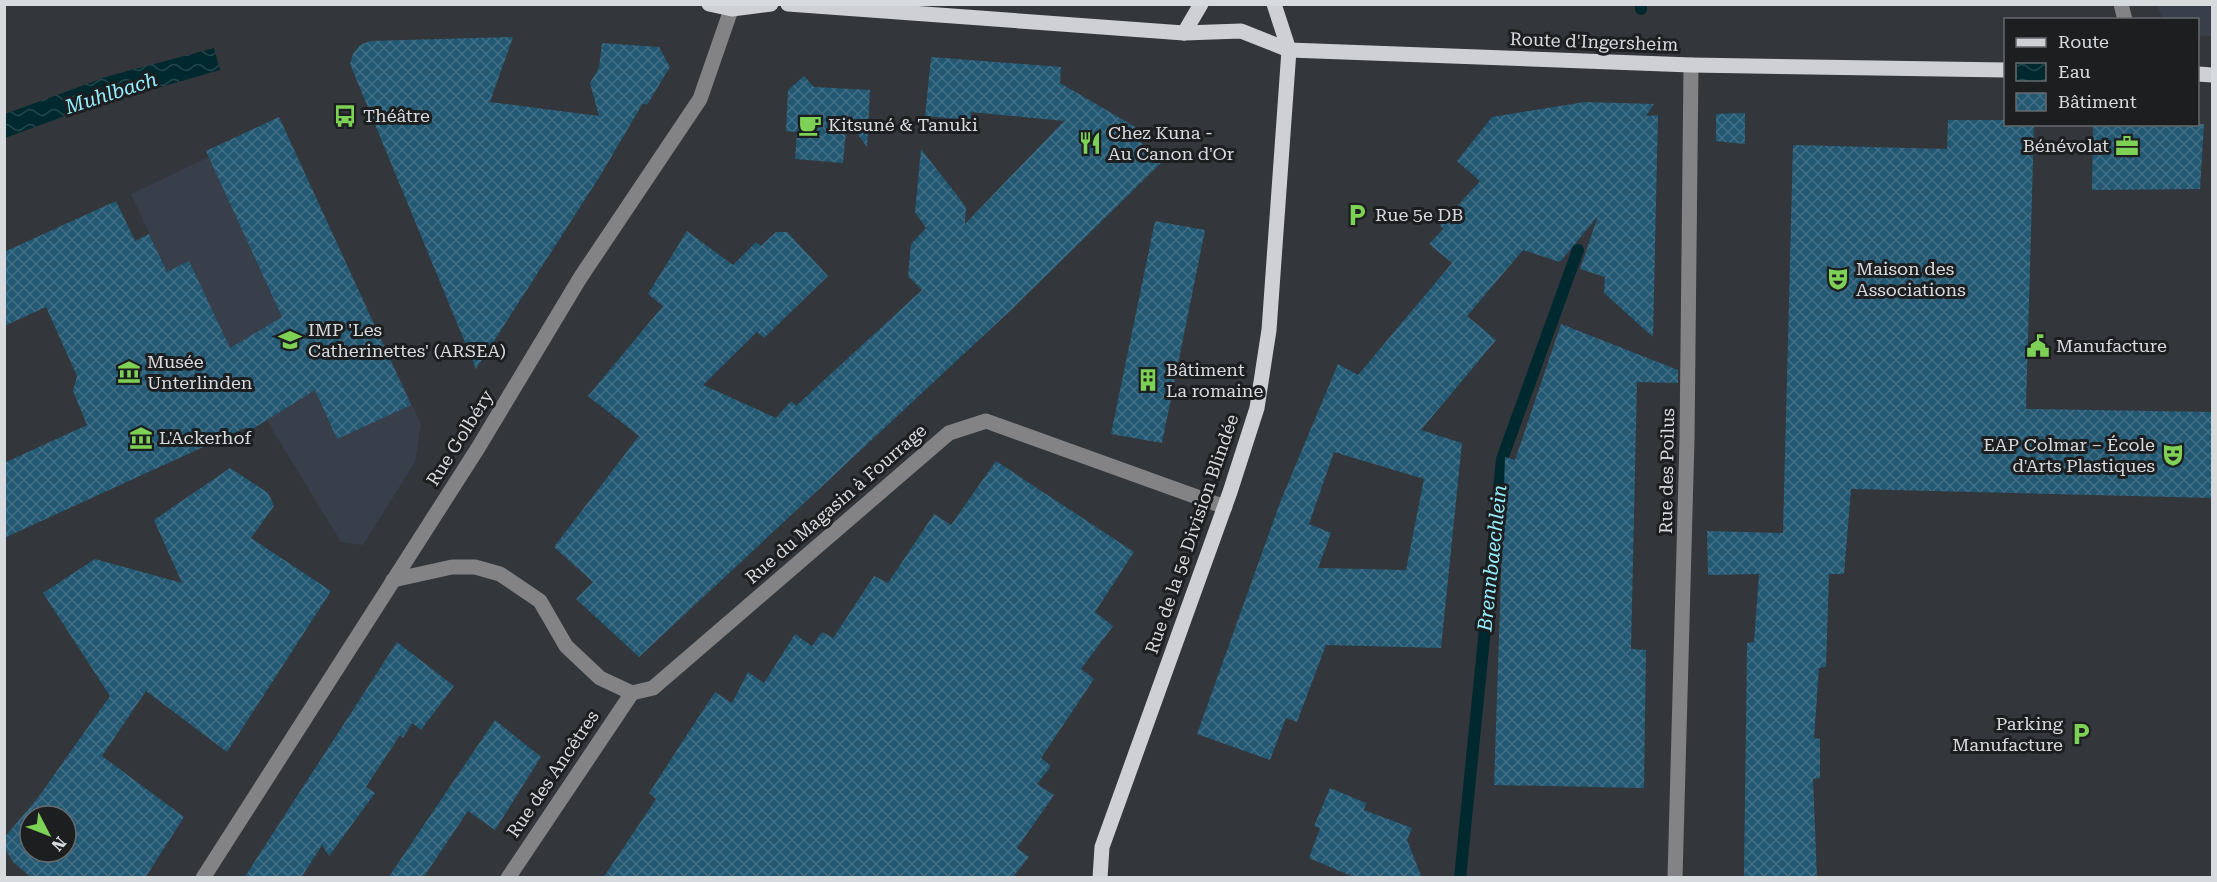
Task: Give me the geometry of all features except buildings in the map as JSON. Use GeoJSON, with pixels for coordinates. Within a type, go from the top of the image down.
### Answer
{"type":"FeatureCollection","features":[{"type":"Feature","properties":{"kind":"main road"},"geometry":{"type":"LineString","coordinates":[[709,4],[732,7],[771,4]]}},
{"type":"Feature","properties":{"kind":"main road","name":"Route d'Ingersheim"},"geometry":{"type":"LineString","coordinates":[[788,4],[1184,33],[1241,31],[1289,50],[1691,65],[2004,70]]}},
{"type":"Feature","properties":{"kind":"main road"},"geometry":{"type":"LineString","coordinates":[[1184,33],[1202,4]]}},
{"type":"Feature","properties":{"kind":"main road"},"geometry":{"type":"LineString","coordinates":[[1274,4],[1289,50]]}},
{"type":"Feature","properties":{"kind":"main road","name":"Rue de la 5e Division Blindée"},"geometry":{"type":"LineString","coordinates":[[1100,878],[1102,847],[1225,507],[1257,408],[1269,330],[1289,50]]}},
{"type":"Feature","properties":{"kind":"street","name":"Rue Golbéry"},"geometry":{"type":"LineString","coordinates":[[203,878],[478,448],[580,278],[700,99],[732,7]]}},
{"type":"Feature","properties":{"kind":"street","name":"Rue des Poilus"},"geometry":{"type":"LineString","coordinates":[[1675,878],[1687,439],[1691,65]]}},
{"type":"Feature","properties":{"kind":"street","name":"Rue du Magasin à Fourrage"},"geometry":{"type":"LineString","coordinates":[[632,693],[653,688],[949,433],[986,421],[1225,507]]}},
{"type":"Feature","properties":{"kind":"street"},"geometry":{"type":"LineString","coordinates":[[393,580],[452,567],[475,567],[500,574],[540,601],[566,646],[600,678],[632,693]]}},
{"type":"Feature","properties":{"kind":"street","name":"Rue des Ancêtres"},"geometry":{"type":"LineString","coordinates":[[508,878],[632,693]]}},
{"type":"Feature","properties":{"kind":"shaded area"},"geometry":{"type":"Polygon","coordinates":[[[2157,5],[2212,5],[2212,36],[2199,36],[2199,18],[2163,18],[2157,5]]]}},
{"type":"Feature","properties":{"kind":"shaded area","name":"IMP 'Les Catherinettes' (ARSEA)"},"geometry":{"type":"Polygon","coordinates":[[[279,117],[421,424],[415,462],[363,545],[341,542],[225,352],[208,360],[131,194],[209,157],[206,151],[279,117]]]}},
{"type":"Feature","properties":{"kind":"water","name":"Muhlbach"},"geometry":{"type":"Polygon","coordinates":[[[214,48],[220,70],[84,109],[5,138],[5,114],[109,76],[214,48]]]}},
{"type":"Feature","properties":{"kind":"waterway","name":"Brennbaechlein"},"geometry":{"type":"LineString","coordinates":[[1641,4],[1641,9]]}},
{"type":"Feature","properties":{"kind":"waterway","name":"Brennbaechlein"},"geometry":{"type":"LineString","coordinates":[[1460,878],[1502,459],[1578,250]]}},
{"type":"Feature","properties":{"kind":"place","name":"Théâtre"},"geometry":{"type":"Point","coordinates":[345,116]}},
{"type":"Feature","properties":{"kind":"place","name":"Kitsuné & Tanuki"},"geometry":{"type":"Point","coordinates":[810,125]}},
{"type":"Feature","properties":{"kind":"place","name":"Chez Kuna - Au Canon d'Or"},"geometry":{"type":"Point","coordinates":[1090,143]}},
{"type":"Feature","properties":{"kind":"place","name":"Bénévolat"},"geometry":{"type":"Point","coordinates":[2127,146]}},
{"type":"Feature","properties":{"kind":"place","name":"Rue 5e DB"},"geometry":{"type":"Point","coordinates":[1357,215]}},
{"type":"Feature","properties":{"kind":"place","name":"Maison des Associations"},"geometry":{"type":"Point","coordinates":[1838,279]}},
{"type":"Feature","properties":{"kind":"place","name":"IMP 'Les Catherinettes' (ARSEA)"},"geometry":{"type":"Point","coordinates":[290,340]}},
{"type":"Feature","properties":{"kind":"place","name":"Manufacture"},"geometry":{"type":"Point","coordinates":[2038,346]}},
{"type":"Feature","properties":{"kind":"place","name":"Musée Unterlinden"},"geometry":{"type":"Point","coordinates":[129,372]}},
{"type":"Feature","properties":{"kind":"place","name":"Bâtiment La romaine"},"geometry":{"type":"Point","coordinates":[1148,380]}},
{"type":"Feature","properties":{"kind":"place","name":"L'Ackerhof"},"geometry":{"type":"Point","coordinates":[141,438]}},
{"type":"Feature","properties":{"kind":"place","name":"EAP Colmar – École d'Arts Plastiques"},"geometry":{"type":"Point","coordinates":[2173,455]}},
{"type":"Feature","properties":{"kind":"place","name":"Parking Manufacture"},"geometry":{"type":"Point","coordinates":[2081,734]}}]}
